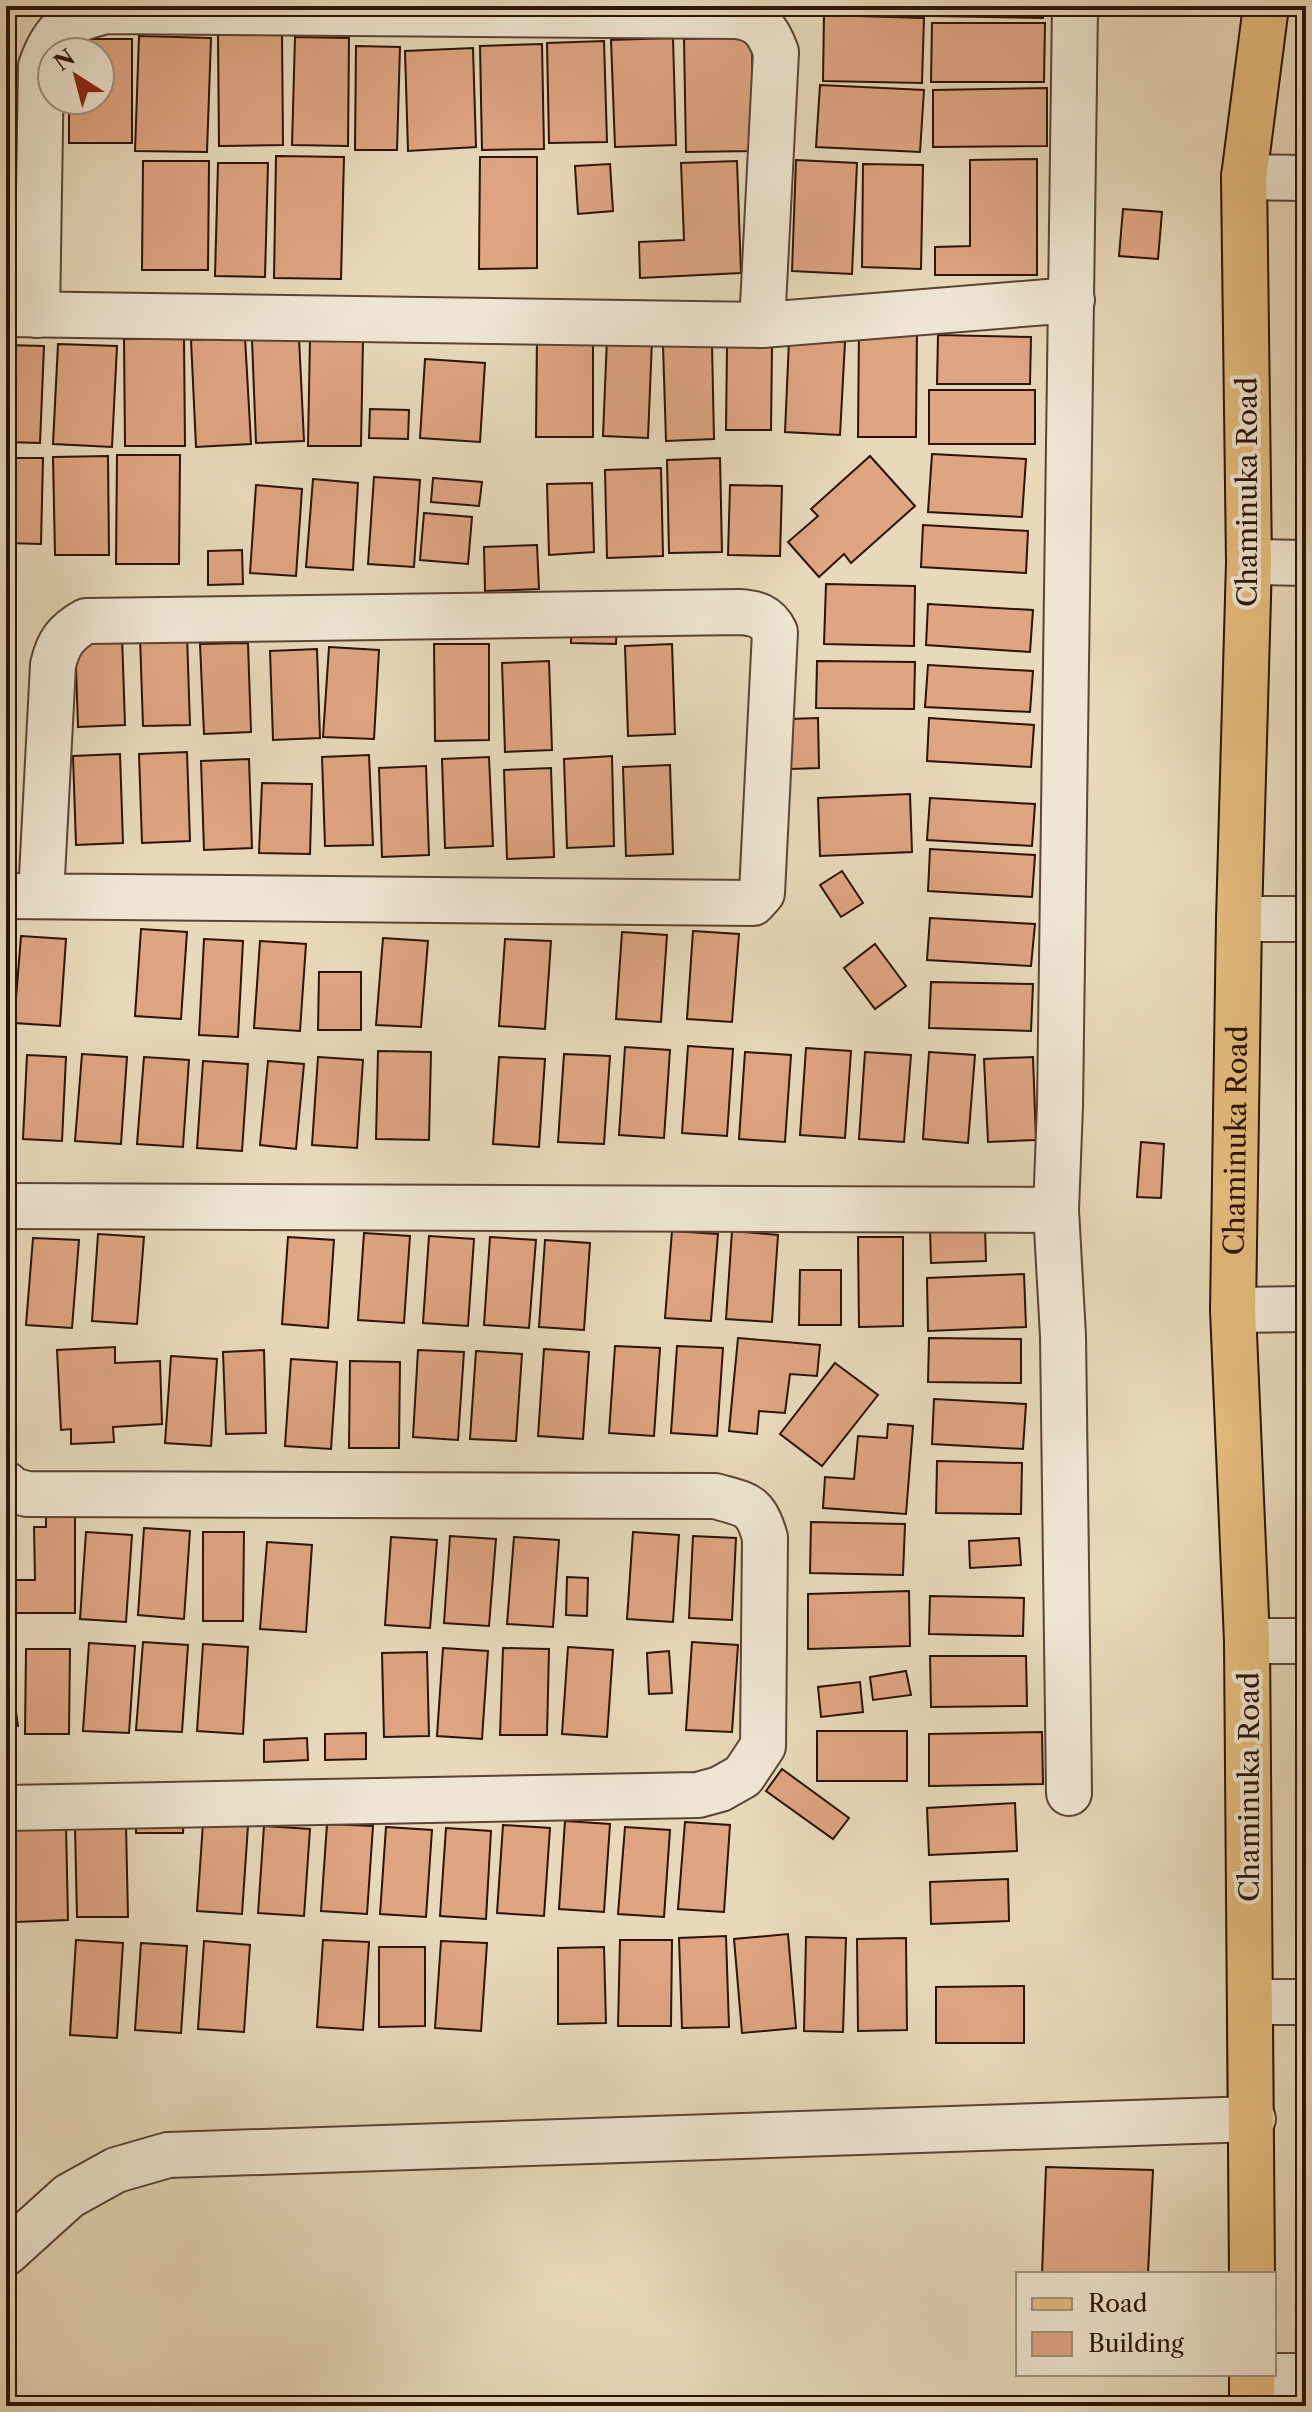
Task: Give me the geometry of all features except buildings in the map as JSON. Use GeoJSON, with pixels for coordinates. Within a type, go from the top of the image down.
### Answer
{"type":"FeatureCollection","features":[{"type":"Feature","properties":{"kind":"main road","name":"Chaminuka Road"},"geometry":{"type":"LineString","coordinates":[[1252,2272],[1247,1641],[1233,1310],[1249,562],[1244,177],[1266,6]]}},
{"type":"Feature","properties":{"kind":"street"},"geometry":{"type":"LineString","coordinates":[[1069,1793],[1063,1336],[1056,1210],[1075,6]]}},
{"type":"Feature","properties":{"kind":"street"},"geometry":{"type":"LineString","coordinates":[[762,325],[776,52],[764,26],[752,18],[106,11],[84,16],[64,26],[49,44],[41,66],[21,314],[762,325],[1072,300]]}},
{"type":"Feature","properties":{"kind":"street"},"geometry":{"type":"LineString","coordinates":[[1244,177],[1306,178]]}},
{"type":"Feature","properties":{"kind":"street"},"geometry":{"type":"LineString","coordinates":[[1249,562],[1306,563]]}},
{"type":"Feature","properties":{"kind":"street"},"geometry":{"type":"LineString","coordinates":[[739,612],[760,615],[775,632],[762,893],[753,903],[24,896],[53,665],[63,638],[86,621],[739,612]]}},
{"type":"Feature","properties":{"kind":"street"},"geometry":{"type":"LineString","coordinates":[[1239,919],[1306,919]]}},
{"type":"Feature","properties":{"kind":"street"},"geometry":{"type":"LineString","coordinates":[[6,1206],[1056,1210]]}},
{"type":"Feature","properties":{"kind":"street"},"geometry":{"type":"LineString","coordinates":[[1233,1310],[1306,1309]]}},
{"type":"Feature","properties":{"kind":"street"},"geometry":{"type":"LineString","coordinates":[[6,1484],[18,1493],[27,1494],[715,1496],[745,1505],[760,1517],[765,1538],[763,1746],[743,1776],[720,1789],[698,1795],[6,1808]]}},
{"type":"Feature","properties":{"kind":"street"},"geometry":{"type":"LineString","coordinates":[[1247,1641],[1306,1641]]}},
{"type":"Feature","properties":{"kind":"street"},"geometry":{"type":"LineString","coordinates":[[1250,2002],[1306,2002]]}},
{"type":"Feature","properties":{"kind":"street"},"geometry":{"type":"LineString","coordinates":[[6,2253],[69,2196],[116,2170],[168,2155],[1253,2119]]}},
{"type":"Feature","properties":{"kind":"street"},"geometry":{"type":"LineString","coordinates":[[1252,2385],[1306,2376]]}}]}
